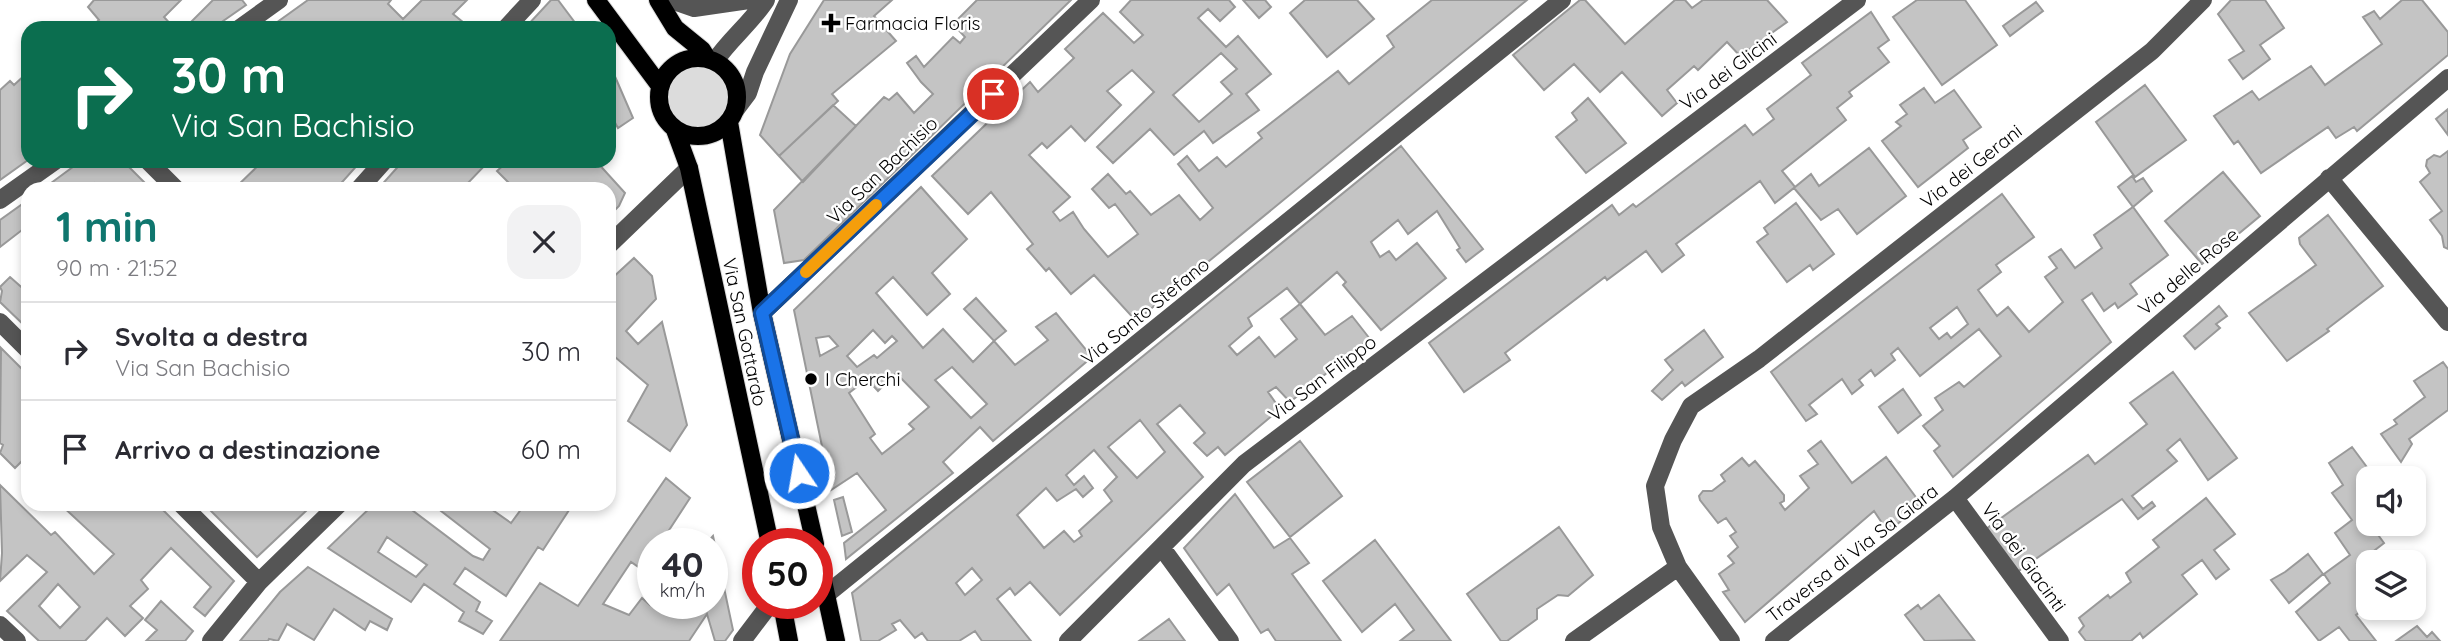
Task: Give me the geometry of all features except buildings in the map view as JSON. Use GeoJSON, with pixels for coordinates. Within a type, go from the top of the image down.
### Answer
{"type":"FeatureCollection","features":[{"type":"Feature","properties":{"kind":"main road"},"geometry":{"type":"LineString","coordinates":[[596,0],[612,21]]}},
{"type":"Feature","properties":{"kind":"main road"},"geometry":{"type":"LineString","coordinates":[[658,0],[675,28],[711,60],[727,69],[737,93],[733,116],[718,132],[689,136],[675,130],[665,119],[658,97],[660,86],[665,75],[684,61],[695,58],[711,60]]}},
{"type":"Feature","properties":{"kind":"main road"},"geometry":{"type":"LineString","coordinates":[[616,27],[660,86]]}},
{"type":"Feature","properties":{"kind":"main road","name":"Via San Gottardo"},"geometry":{"type":"LineString","coordinates":[[733,116],[762,313],[811,528]]}},
{"type":"Feature","properties":{"kind":"main road","name":"Via San Gottardo"},"geometry":{"type":"LineString","coordinates":[[675,130],[689,168],[767,528]]}},
{"type":"Feature","properties":{"kind":"main road"},"geometry":{"type":"LineString","coordinates":[[785,619],[789,641]]}},
{"type":"Feature","properties":{"kind":"main road"},"geometry":{"type":"LineString","coordinates":[[832,619],[836,641]]}},
{"type":"Feature","properties":{"kind":"street"},"geometry":{"type":"LineString","coordinates":[[250,21],[279,0]]}},
{"type":"Feature","properties":{"kind":"street"},"geometry":{"type":"LineString","coordinates":[[512,21],[532,0]]}},
{"type":"Feature","properties":{"kind":"street"},"geometry":{"type":"LineString","coordinates":[[671,0],[694,8],[749,0]]}},
{"type":"Feature","properties":{"kind":"street"},"geometry":{"type":"LineString","coordinates":[[711,60],[757,14],[766,0]]}},
{"type":"Feature","properties":{"kind":"street"},"geometry":{"type":"LineString","coordinates":[[733,116],[748,93],[789,0]]}},
{"type":"Feature","properties":{"kind":"street","name":"Via San Bachisio"},"geometry":{"type":"LineString","coordinates":[[762,313],[1091,0]]}},
{"type":"Feature","properties":{"kind":"street","name":"Via Santo Stefano"},"geometry":{"type":"LineString","coordinates":[[833,589],[1562,0]]}},
{"type":"Feature","properties":{"kind":"street","name":"Via dei Glicini"},"geometry":{"type":"LineString","coordinates":[[1625,175],[1857,0]]}},
{"type":"Feature","properties":{"kind":"street","name":"Via dei Gerani"},"geometry":{"type":"LineString","coordinates":[[1731,641],[1678,567],[1661,527],[1655,486],[1691,406],[1759,359],[2152,51],[2203,0]]}},
{"type":"Feature","properties":{"kind":"street","name":"Via delle Rose"},"geometry":{"type":"LineString","coordinates":[[1955,498],[2448,78]]}},
{"type":"Feature","properties":{"kind":"street"},"geometry":{"type":"LineString","coordinates":[[25,182],[45,168]]}},
{"type":"Feature","properties":{"kind":"street"},"geometry":{"type":"LineString","coordinates":[[155,168],[169,182]]}},
{"type":"Feature","properties":{"kind":"street"},"geometry":{"type":"LineString","coordinates":[[365,182],[378,168]]}},
{"type":"Feature","properties":{"kind":"street"},"geometry":{"type":"LineString","coordinates":[[616,238],[689,168]]}},
{"type":"Feature","properties":{"kind":"street","name":"Via San Filippo"},"geometry":{"type":"LineString","coordinates":[[1068,641],[1244,464],[1625,175]]}},
{"type":"Feature","properties":{"kind":"street"},"geometry":{"type":"LineString","coordinates":[[2329,178],[2448,322]]}},
{"type":"Feature","properties":{"kind":"street"},"geometry":{"type":"LineString","coordinates":[[0,200],[21,185]]}},
{"type":"Feature","properties":{"kind":"street"},"geometry":{"type":"LineString","coordinates":[[0,322],[21,343]]}},
{"type":"Feature","properties":{"kind":"street","name":"Traversa di Via Sa Giara"},"geometry":{"type":"LineString","coordinates":[[1774,641],[1955,498]]}},
{"type":"Feature","properties":{"kind":"street","name":"Via dei Giacinti"},"geometry":{"type":"LineString","coordinates":[[1955,498],[2060,641]]}},
{"type":"Feature","properties":{"kind":"street"},"geometry":{"type":"LineString","coordinates":[[188,511],[259,582]]}},
{"type":"Feature","properties":{"kind":"street"},"geometry":{"type":"LineString","coordinates":[[211,641],[259,582],[332,511]]}},
{"type":"Feature","properties":{"kind":"street"},"geometry":{"type":"LineString","coordinates":[[1162,548],[1230,641]]}},
{"type":"Feature","properties":{"kind":"street"},"geometry":{"type":"LineString","coordinates":[[1574,641],[1678,567]]}},
{"type":"Feature","properties":{"kind":"street"},"geometry":{"type":"LineString","coordinates":[[741,641],[758,619]]}},
{"type":"Feature","properties":{"kind":"street"},"geometry":{"type":"LineString","coordinates":[[0,625],[18,641]]}},
{"type":"Feature","properties":{"kind":"shaded area"},"geometry":{"type":"Polygon","coordinates":[[[707,58],[727,69],[733,81],[737,94],[733,110],[725,125],[713,133],[699,136],[685,134],[672,126],[663,115],[659,100],[662,82],[675,66],[707,58]]]}},
{"type":"Feature","properties":{"kind":"slow traffic"},"geometry":{"type":"LineString","coordinates":[[806,272],[876,205]]}},
{"type":"Feature","properties":{"kind":"place","name":"Farmacia Floris"},"geometry":{"type":"Point","coordinates":[831,23]}},
{"type":"Feature","properties":{"kind":"place","name":"I Cherchi"},"geometry":{"type":"Point","coordinates":[811,379]}},
{"type":"Feature","properties":{"kind":"route"},"geometry":{"type":"LineString","coordinates":[[799,473],[762,313],[993,94]]}}]}
